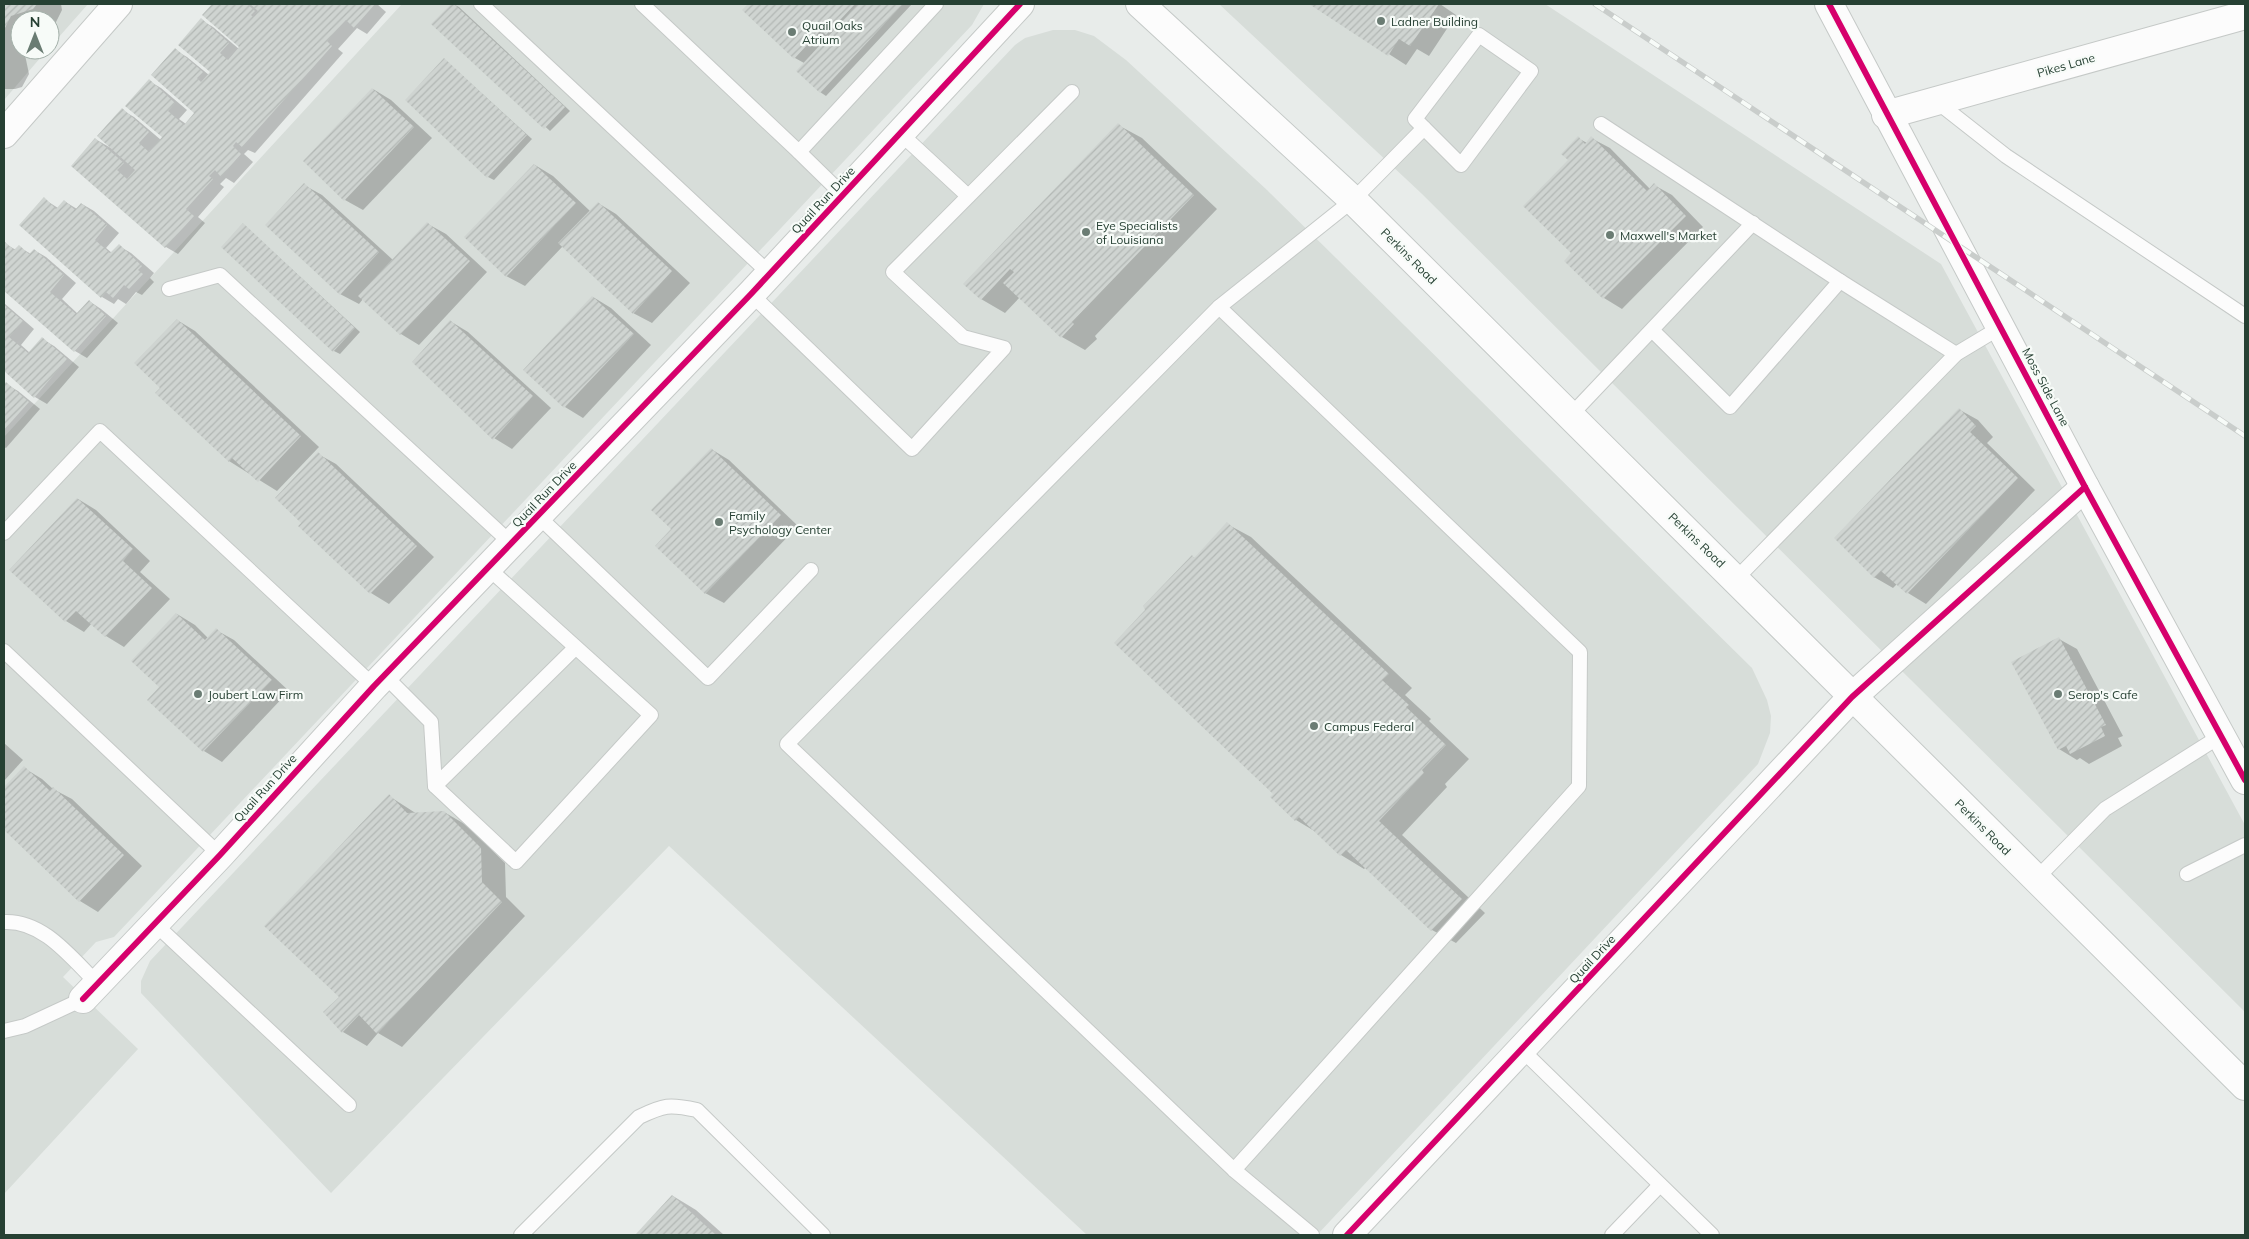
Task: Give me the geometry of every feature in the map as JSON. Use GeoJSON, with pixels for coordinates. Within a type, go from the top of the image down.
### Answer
{"type":"FeatureCollection","features":[{"type":"Feature","properties":{"kind":"street"},"geometry":{"type":"LineString","coordinates":[[4,134],[118,4]]}},
{"type":"Feature","properties":{"kind":"street","name":"Quail Run Drive"},"geometry":{"type":"LineString","coordinates":[[91,992],[220,855],[379,680],[770,274],[1020,4]]}},
{"type":"Feature","properties":{"kind":"street","name":"Perkins Road"},"geometry":{"type":"LineString","coordinates":[[1140,4],[1353,200],[2245,1086]]}},
{"type":"Feature","properties":{"kind":"street","name":"Moss Side Lane"},"geometry":{"type":"LineString","coordinates":[[1829,4],[1886,115],[2085,487],[2245,780]]}},
{"type":"Feature","properties":{"kind":"street","name":"Pikes Lane"},"geometry":{"type":"LineString","coordinates":[[1886,115],[2245,15]]}},
{"type":"Feature","properties":{"kind":"street","name":"Quail Drive"},"geometry":{"type":"LineString","coordinates":[[1348,1235],[1852,697],[2085,487]]}},
{"type":"Feature","properties":{"kind":"lane"},"geometry":{"type":"LineString","coordinates":[[481,4],[770,274]]}},
{"type":"Feature","properties":{"kind":"lane"},"geometry":{"type":"LineString","coordinates":[[642,4],[843,195]]}},
{"type":"Feature","properties":{"kind":"lane"},"geometry":{"type":"LineString","coordinates":[[799,152],[936,4]]}},
{"type":"Feature","properties":{"kind":"lane"},"geometry":{"type":"LineString","coordinates":[[1479,35],[1531,71],[1461,165],[1424,128],[1415,119],[1479,35]]}},
{"type":"Feature","properties":{"kind":"lane"},"geometry":{"type":"LineString","coordinates":[[751,294],[912,449],[1004,348],[963,337],[893,272],[1072,92]]}},
{"type":"Feature","properties":{"kind":"lane"},"geometry":{"type":"LineString","coordinates":[[1936,101],[2006,156],[2245,316]]}},
{"type":"Feature","properties":{"kind":"lane"},"geometry":{"type":"LineString","coordinates":[[1601,124],[1840,281],[1956,354]]}},
{"type":"Feature","properties":{"kind":"lane"},"geometry":{"type":"LineString","coordinates":[[1312,1235],[1234,1170],[788,744],[1219,307],[1353,200],[1424,128]]}},
{"type":"Feature","properties":{"kind":"lane"},"geometry":{"type":"LineString","coordinates":[[901,134],[968,196]]}},
{"type":"Feature","properties":{"kind":"lane"},"geometry":{"type":"LineString","coordinates":[[1570,416],[1653,331],[1753,223]]}},
{"type":"Feature","properties":{"kind":"lane"},"geometry":{"type":"LineString","coordinates":[[169,289],[220,275],[512,544]]}},
{"type":"Feature","properties":{"kind":"lane"},"geometry":{"type":"LineString","coordinates":[[1653,331],[1730,407],[1840,281]]}},
{"type":"Feature","properties":{"kind":"lane"},"geometry":{"type":"LineString","coordinates":[[1219,307],[1580,652],[1579,786],[1234,1170]]}},
{"type":"Feature","properties":{"kind":"lane"},"geometry":{"type":"LineString","coordinates":[[1736,579],[1956,354],[2001,327]]}},
{"type":"Feature","properties":{"kind":"lane"},"geometry":{"type":"LineString","coordinates":[[4,534],[100,431],[379,680],[431,722],[436,786],[516,862],[651,715],[488,568]]}},
{"type":"Feature","properties":{"kind":"lane"},"geometry":{"type":"LineString","coordinates":[[538,516],[708,678],[811,570]]}},
{"type":"Feature","properties":{"kind":"lane"},"geometry":{"type":"LineString","coordinates":[[436,786],[575,648]]}},
{"type":"Feature","properties":{"kind":"lane"},"geometry":{"type":"LineString","coordinates":[[4,651],[220,855]]}},
{"type":"Feature","properties":{"kind":"lane"},"geometry":{"type":"LineString","coordinates":[[2036,879],[2104,810],[2222,735]]}},
{"type":"Feature","properties":{"kind":"lane"},"geometry":{"type":"LineString","coordinates":[[2187,874],[2245,845]]}},
{"type":"Feature","properties":{"kind":"lane"},"geometry":{"type":"LineString","coordinates":[[4,922],[15,921],[35,927],[54,942],[91,992],[25,1026],[4,1031]]}},
{"type":"Feature","properties":{"kind":"lane"},"geometry":{"type":"LineString","coordinates":[[155,924],[349,1105]]}},
{"type":"Feature","properties":{"kind":"lane"},"geometry":{"type":"LineString","coordinates":[[1522,1050],[1712,1235]]}},
{"type":"Feature","properties":{"kind":"lane"},"geometry":{"type":"LineString","coordinates":[[522,1235],[639,1117],[661,1106],[678,1106],[697,1110],[823,1235]]}},
{"type":"Feature","properties":{"kind":"lane"},"geometry":{"type":"LineString","coordinates":[[1612,1235],[1660,1185]]}},
{"type":"Feature","properties":{"kind":"shaded area"},"geometry":{"type":"Polygon","coordinates":[[[4,4],[88,4],[60,36],[60,10],[10,10],[10,60],[38,60],[4,100],[4,4]]]}},
{"type":"Feature","properties":{"kind":"shaded area"},"geometry":{"type":"Polygon","coordinates":[[[402,4],[984,4],[972,25],[114,937],[96,942],[63,977],[138,1049],[4,1194],[4,437],[402,4]]]}},
{"type":"Feature","properties":{"kind":"shaded area"},"geometry":{"type":"Polygon","coordinates":[[[1219,4],[1545,4],[1941,264],[2245,825],[2245,1012],[1421,193],[1219,4]]]}},
{"type":"Feature","properties":{"kind":"shaded area"},"geometry":{"type":"Polygon","coordinates":[[[1053,30],[1075,30],[1094,36],[1126,60],[1267,190],[1752,668],[1767,700],[1771,716],[1770,733],[1758,764],[1317,1235],[1087,1235],[669,846],[331,1193],[141,993],[141,981],[150,961],[1015,45],[1025,38],[1053,30]]]}},
{"type":"Feature","properties":{"kind":"building"},"geometry":{"type":"Polygon","coordinates":[[[4,4],[37,4],[30,10],[10,10],[10,18],[4,30],[4,4]]]}},
{"type":"Feature","properties":{"kind":"building"},"geometry":{"type":"Polygon","coordinates":[[[212,4],[247,4],[255,11],[251,15],[253,17],[258,11],[250,4],[375,4],[354,28],[346,20],[327,41],[332,46],[242,147],[236,142],[233,146],[241,154],[221,177],[215,170],[209,176],[213,179],[186,209],[194,216],[165,248],[71,166],[95,138],[124,163],[117,170],[127,179],[135,170],[97,136],[122,108],[149,132],[139,143],[149,152],[162,137],[125,106],[149,79],[175,103],[168,111],[184,125],[194,113],[151,75],[175,48],[203,72],[197,78],[201,82],[210,72],[178,45],[201,18],[229,43],[220,53],[228,60],[239,47],[202,15],[212,4]]]}},
{"type":"Feature","properties":{"kind":"building"},"geometry":{"type":"Polygon","coordinates":[[[451,4],[454,4],[565,107],[544,129],[431,24],[451,4]]]}},
{"type":"Feature","properties":{"kind":"building","name":"Quail Oaks Atrium"},"geometry":{"type":"Polygon","coordinates":[[[748,4],[855,4],[826,35],[821,30],[794,59],[742,10],[748,4]]]}},
{"type":"Feature","properties":{"kind":"building"},"geometry":{"type":"Polygon","coordinates":[[[858,4],[903,4],[820,93],[796,71],[858,4]]]}},
{"type":"Feature","properties":{"kind":"building","name":"Ladner Building"},"geometry":{"type":"Polygon","coordinates":[[[1309,4],[1439,4],[1410,46],[1399,39],[1388,56],[1309,4]]]}},
{"type":"Feature","properties":{"kind":"building"},"geometry":{"type":"Polygon","coordinates":[[[444,58],[527,135],[487,178],[405,100],[444,58]]]}},
{"type":"Feature","properties":{"kind":"building"},"geometry":{"type":"Polygon","coordinates":[[[372,88],[414,127],[344,201],[303,161],[372,88]]]}},
{"type":"Feature","properties":{"kind":"building","name":"Eye Specialists of Louisiana"},"geometry":{"type":"Polygon","coordinates":[[[1118,123],[1194,195],[1072,322],[1074,324],[1061,338],[1003,283],[1014,272],[1010,269],[981,300],[963,284],[1118,123]]]}},
{"type":"Feature","properties":{"kind":"building","name":"Maxwell's Market"},"geometry":{"type":"Polygon","coordinates":[[[1578,136],[1585,144],[1591,136],[1647,191],[1654,183],[1686,216],[1603,299],[1564,261],[1571,253],[1523,206],[1568,160],[1561,154],[1578,136]]]}},
{"type":"Feature","properties":{"kind":"building"},"geometry":{"type":"Polygon","coordinates":[[[534,164],[576,203],[506,277],[464,237],[534,164]]]}},
{"type":"Feature","properties":{"kind":"building"},"geometry":{"type":"Polygon","coordinates":[[[304,183],[379,252],[340,295],[265,225],[304,183]]]}},
{"type":"Feature","properties":{"kind":"building"},"geometry":{"type":"Polygon","coordinates":[[[44,197],[56,209],[64,200],[75,210],[81,203],[107,225],[95,240],[110,253],[119,244],[142,266],[138,270],[143,274],[129,289],[124,285],[113,298],[106,292],[101,298],[19,225],[44,197]]]}},
{"type":"Feature","properties":{"kind":"building"},"geometry":{"type":"Polygon","coordinates":[[[598,202],[672,271],[633,314],[558,243],[598,202]]]}},
{"type":"Feature","properties":{"kind":"building"},"geometry":{"type":"Polygon","coordinates":[[[427,222],[470,261],[400,335],[358,296],[427,222]]]}},
{"type":"Feature","properties":{"kind":"building"},"geometry":{"type":"Polygon","coordinates":[[[243,223],[355,328],[333,352],[221,247],[243,223]]]}},
{"type":"Feature","properties":{"kind":"building"},"geometry":{"type":"Polygon","coordinates":[[[4,241],[14,250],[19,245],[29,254],[34,249],[64,275],[50,292],[76,314],[89,300],[106,316],[74,352],[4,291],[4,241]]]}},
{"type":"Feature","properties":{"kind":"building"},"geometry":{"type":"Polygon","coordinates":[[[592,296],[634,334],[564,408],[523,370],[592,296]]]}},
{"type":"Feature","properties":{"kind":"building"},"geometry":{"type":"Polygon","coordinates":[[[4,305],[23,321],[9,337],[28,353],[42,337],[67,359],[34,398],[4,371],[4,305]]]}},
{"type":"Feature","properties":{"kind":"building"},"geometry":{"type":"Polygon","coordinates":[[[177,319],[301,436],[258,482],[232,458],[229,462],[155,393],[160,388],[134,363],[177,319]]]}},
{"type":"Feature","properties":{"kind":"building"},"geometry":{"type":"Polygon","coordinates":[[[450,320],[533,396],[493,440],[412,362],[450,320]]]}},
{"type":"Feature","properties":{"kind":"building"},"geometry":{"type":"Polygon","coordinates":[[[6,382],[29,402],[4,430],[4,384],[6,382]]]}},
{"type":"Feature","properties":{"kind":"building"},"geometry":{"type":"Polygon","coordinates":[[[1959,408],[1976,426],[1970,432],[2018,478],[1907,594],[1881,571],[1874,578],[1834,538],[1959,408]]]}},
{"type":"Feature","properties":{"kind":"building","name":"Family Psychology Center"},"geometry":{"type":"Polygon","coordinates":[[[711,448],[781,515],[705,594],[655,546],[671,529],[651,510],[711,448]]]}},
{"type":"Feature","properties":{"kind":"building"},"geometry":{"type":"Polygon","coordinates":[[[318,452],[417,546],[370,594],[298,526],[301,523],[275,498],[318,452]]]}},
{"type":"Feature","properties":{"kind":"building"},"geometry":{"type":"Polygon","coordinates":[[[77,498],[133,549],[123,561],[152,588],[105,637],[76,611],[65,622],[9,570],[77,498]]]}},
{"type":"Feature","properties":{"kind":"building","name":"Campus Federal"},"geometry":{"type":"Polygon","coordinates":[[[1227,522],[1389,674],[1382,680],[1409,705],[1406,707],[1446,745],[1422,770],[1424,773],[1379,821],[1462,899],[1431,931],[1346,850],[1340,856],[1299,817],[1295,821],[1270,797],[1273,794],[1114,643],[1145,610],[1143,606],[1192,555],[1194,558],[1227,522]]]}},
{"type":"Feature","properties":{"kind":"building"},"geometry":{"type":"Polygon","coordinates":[[[176,613],[205,640],[216,628],[272,680],[203,752],[147,700],[159,687],[131,661],[176,613]]]}},
{"type":"Feature","properties":{"kind":"building","name":"Serop's Cafe"},"geometry":{"type":"Polygon","coordinates":[[[2059,637],[2106,725],[2101,727],[2105,736],[2070,754],[2066,746],[2058,750],[2011,662],[2059,637]]]}},
{"type":"Feature","properties":{"kind":"building"},"geometry":{"type":"Polygon","coordinates":[[[24,766],[50,791],[53,787],[124,855],[79,902],[4,830],[4,787],[24,766]]]}},
{"type":"Feature","properties":{"kind":"building"},"geometry":{"type":"Polygon","coordinates":[[[389,794],[407,813],[444,811],[481,848],[482,882],[502,902],[377,1034],[359,1015],[342,1033],[323,1012],[339,997],[264,926],[389,794]]]}},
{"type":"Feature","properties":{"kind":"building"},"geometry":{"type":"Polygon","coordinates":[[[672,1195],[716,1235],[635,1235],[672,1195]]]}},
{"type":"Feature","properties":{"kind":"railway"},"geometry":{"type":"LineString","coordinates":[[1595,4],[2245,436]]}},
{"type":"Feature","properties":{"kind":"cycle path"},"geometry":{"type":"LineString","coordinates":[[83,999],[220,855],[374,686],[751,294],[1020,4]]}},
{"type":"Feature","properties":{"kind":"cycle path"},"geometry":{"type":"LineString","coordinates":[[1829,4],[2085,487],[2245,780]]}},
{"type":"Feature","properties":{"kind":"cycle path"},"geometry":{"type":"LineString","coordinates":[[1347,1235],[1852,697],[2085,487]]}},
{"type":"Feature","properties":{"kind":"place","name":"Ladner Building"},"geometry":{"type":"Point","coordinates":[1381,21]}},
{"type":"Feature","properties":{"kind":"place","name":"Quail Oaks Atrium"},"geometry":{"type":"Point","coordinates":[792,32]}},
{"type":"Feature","properties":{"kind":"place","name":"Eye Specialists of Louisiana"},"geometry":{"type":"Point","coordinates":[1086,232]}},
{"type":"Feature","properties":{"kind":"place","name":"Maxwell's Market"},"geometry":{"type":"Point","coordinates":[1610,235]}},
{"type":"Feature","properties":{"kind":"place","name":"Family Psychology Center"},"geometry":{"type":"Point","coordinates":[719,522]}},
{"type":"Feature","properties":{"kind":"place","name":"Joubert Law Firm"},"geometry":{"type":"Point","coordinates":[198,694]}},
{"type":"Feature","properties":{"kind":"place","name":"Serop's Cafe"},"geometry":{"type":"Point","coordinates":[2058,694]}},
{"type":"Feature","properties":{"kind":"place","name":"Campus Federal"},"geometry":{"type":"Point","coordinates":[1314,726]}}]}
